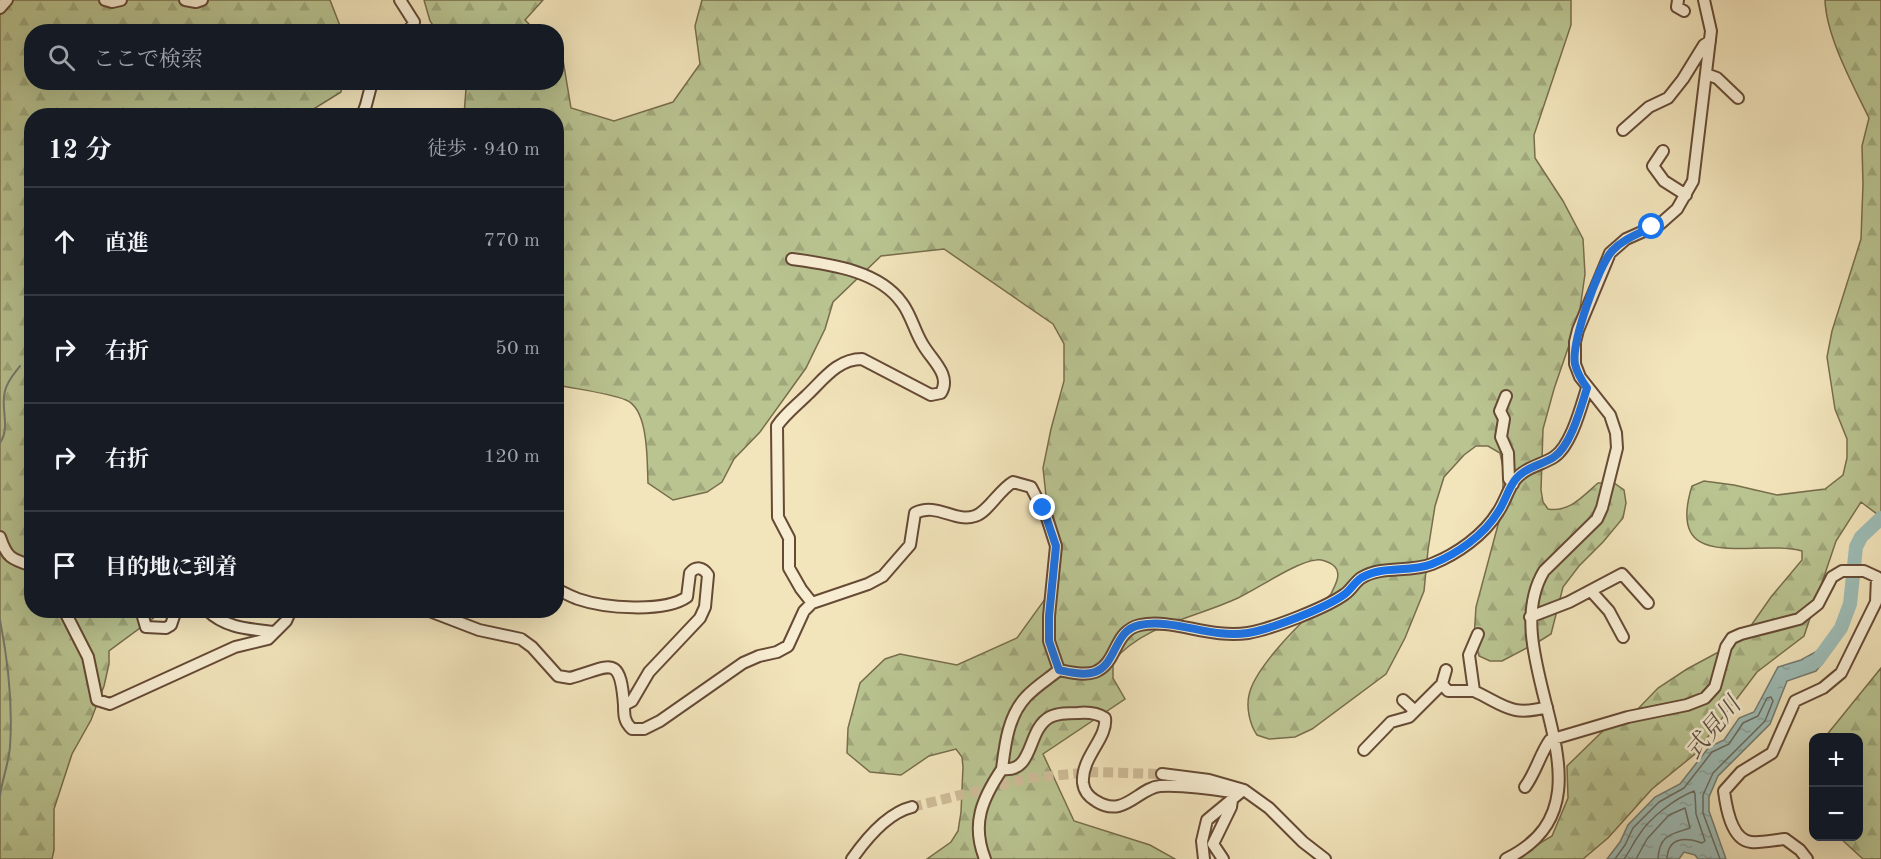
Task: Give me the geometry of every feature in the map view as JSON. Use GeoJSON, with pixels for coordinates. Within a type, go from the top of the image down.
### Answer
{"type":"FeatureCollection","features":[{"type":"Feature","properties":{"kind":"street"},"geometry":{"type":"LineString","coordinates":[[0,8],[7,0]]}},
{"type":"Feature","properties":{"kind":"street"},"geometry":{"type":"LineString","coordinates":[[105,0],[112,2],[121,0]]}},
{"type":"Feature","properties":{"kind":"street"},"geometry":{"type":"LineString","coordinates":[[184,0],[196,2],[202,0]]}},
{"type":"Feature","properties":{"kind":"street"},"geometry":{"type":"LineString","coordinates":[[400,0],[414,22],[413,24]]}},
{"type":"Feature","properties":{"kind":"street"},"geometry":{"type":"LineString","coordinates":[[1678,0],[1677,7],[1684,11]]}},
{"type":"Feature","properties":{"kind":"street"},"geometry":{"type":"LineString","coordinates":[[1506,859],[1530,845],[1547,824],[1557,801],[1559,787],[1554,737],[1534,651],[1530,617],[1532,598],[1544,571],[1597,519],[1602,508],[1617,448],[1614,423],[1601,402],[1580,377],[1575,364],[1575,342],[1610,253],[1619,244],[1660,224],[1677,209],[1693,181],[1710,41],[1710,25],[1704,0]]}},
{"type":"Feature","properties":{"kind":"street"},"geometry":{"type":"LineString","coordinates":[[1623,130],[1649,107],[1668,98],[1704,45],[1710,41]]}},
{"type":"Feature","properties":{"kind":"street"},"geometry":{"type":"LineString","coordinates":[[1706,74],[1717,78],[1738,98]]}},
{"type":"Feature","properties":{"kind":"street"},"geometry":{"type":"LineString","coordinates":[[365,108],[370,90]]}},
{"type":"Feature","properties":{"kind":"street"},"geometry":{"type":"LineString","coordinates":[[1663,151],[1653,166],[1664,181],[1686,195]]}},
{"type":"Feature","properties":{"kind":"street"},"geometry":{"type":"LineString","coordinates":[[792,259],[825,264],[857,273],[892,291],[903,304],[923,346],[940,368],[945,380],[945,387],[941,393],[931,395],[862,359],[852,359],[821,379],[777,426],[778,517],[789,538],[789,568],[812,603]]}},
{"type":"Feature","properties":{"kind":"street"},"geometry":{"type":"LineString","coordinates":[[985,859],[979,844],[978,825],[982,805],[1002,769],[1006,741],[1014,716],[1025,698],[1059,670],[1077,673],[1095,672],[1104,666],[1124,633],[1136,626],[1150,623],[1219,635],[1249,633],[1322,606],[1344,594],[1361,579],[1376,572],[1417,569],[1453,554],[1492,522],[1513,484],[1523,472],[1551,459],[1562,450],[1576,421],[1587,388]]}},
{"type":"Feature","properties":{"kind":"street"},"geometry":{"type":"LineString","coordinates":[[1506,396],[1500,411],[1504,419],[1500,433],[1508,453],[1509,479],[1513,484]]}},
{"type":"Feature","properties":{"kind":"street"},"geometry":{"type":"LineString","coordinates":[[448,618],[479,630],[521,639],[532,647],[558,676],[564,678],[606,666],[614,669],[620,673],[622,680],[627,725],[632,729],[644,729],[660,721],[743,663],[788,646],[804,611],[812,603],[868,584],[884,576],[910,545],[915,513],[922,509],[935,509],[968,518],[978,515],[1003,488],[1013,482],[1031,487],[1047,518],[1056,546],[1049,616],[1049,641],[1059,670]]}},
{"type":"Feature","properties":{"kind":"street"},"geometry":{"type":"LineString","coordinates":[[0,537],[5,552],[24,563]]}},
{"type":"Feature","properties":{"kind":"street"},"geometry":{"type":"LineString","coordinates":[[564,593],[589,602],[651,608],[675,603],[687,597],[690,573],[693,570],[701,568],[708,575],[705,607],[700,618],[649,672],[632,701],[624,705]]}},
{"type":"Feature","properties":{"kind":"street"},"geometry":{"type":"LineString","coordinates":[[1526,787],[1544,748],[1554,737],[1628,717],[1687,705],[1705,698],[1714,687],[1726,647],[1732,638],[1799,619],[1818,604],[1832,577],[1842,571],[1864,572],[1877,577],[1876,602],[1841,673],[1823,688],[1795,701],[1772,753],[1741,772],[1724,791],[1727,816],[1741,837],[1750,842],[1785,839],[1800,850],[1807,859]]}},
{"type":"Feature","properties":{"kind":"street"},"geometry":{"type":"LineString","coordinates":[[1530,617],[1569,602],[1622,574],[1648,603]]}},
{"type":"Feature","properties":{"kind":"street"},"geometry":{"type":"LineString","coordinates":[[1591,591],[1610,611],[1623,637]]}},
{"type":"Feature","properties":{"kind":"street"},"geometry":{"type":"LineString","coordinates":[[67,618],[88,657],[97,700],[110,704],[235,647],[268,639],[287,618]]}},
{"type":"Feature","properties":{"kind":"street"},"geometry":{"type":"LineString","coordinates":[[143,618],[146,627],[166,628],[171,625],[173,618]]}},
{"type":"Feature","properties":{"kind":"street"},"geometry":{"type":"LineString","coordinates":[[215,618],[235,627],[275,632]]}},
{"type":"Feature","properties":{"kind":"street"},"geometry":{"type":"LineString","coordinates":[[1474,691],[1469,655],[1478,634]]}},
{"type":"Feature","properties":{"kind":"street"},"geometry":{"type":"LineString","coordinates":[[1364,750],[1391,722],[1409,717],[1442,684],[1446,670]]}},
{"type":"Feature","properties":{"kind":"street"},"geometry":{"type":"LineString","coordinates":[[1442,684],[1448,691],[1474,691],[1506,709],[1532,711],[1547,707]]}},
{"type":"Feature","properties":{"kind":"street"},"geometry":{"type":"LineString","coordinates":[[1403,700],[1415,711]]}},
{"type":"Feature","properties":{"kind":"street"},"geometry":{"type":"LineString","coordinates":[[1002,769],[1013,770],[1019,766],[1043,722],[1050,717],[1083,712],[1099,714],[1105,718],[1106,726],[1091,751],[1083,782],[1086,792],[1098,803],[1108,806],[1132,802],[1156,786],[1193,786],[1238,794]]}},
{"type":"Feature","properties":{"kind":"street"},"geometry":{"type":"LineString","coordinates":[[1162,774],[1209,780],[1269,808],[1303,842],[1325,859]]}},
{"type":"Feature","properties":{"kind":"street"},"geometry":{"type":"LineString","coordinates":[[1204,859],[1203,841],[1207,820],[1238,794]]}},
{"type":"Feature","properties":{"kind":"street"},"geometry":{"type":"LineString","coordinates":[[1223,859],[1213,844],[1238,794]]}},
{"type":"Feature","properties":{"kind":"street"},"geometry":{"type":"LineString","coordinates":[[852,859],[873,832],[912,807]]}},
{"type":"Feature","properties":{"kind":"green space"},"geometry":{"type":"Polygon","coordinates":[[[0,0],[330,0],[339,24],[24,24],[24,90],[341,90],[315,108],[24,108],[24,618],[154,618],[109,651],[109,664],[104,686],[91,720],[72,754],[54,809],[52,859],[0,859],[0,0]]]}},
{"type":"Feature","properties":{"kind":"green space"},"geometry":{"type":"Polygon","coordinates":[[[424,0],[543,0],[525,20],[529,24],[432,24],[424,0]]]}},
{"type":"Feature","properties":{"kind":"green space"},"geometry":{"type":"Polygon","coordinates":[[[702,0],[1571,0],[1571,25],[1534,135],[1535,158],[1563,201],[1583,239],[1585,274],[1579,316],[1543,429],[1541,490],[1543,502],[1548,509],[1556,510],[1569,506],[1598,483],[1614,483],[1624,490],[1626,503],[1623,518],[1563,587],[1551,634],[1502,661],[1490,661],[1479,656],[1474,638],[1476,607],[1499,521],[1503,467],[1500,453],[1488,446],[1476,446],[1464,455],[1444,477],[1435,506],[1424,591],[1405,638],[1386,674],[1312,729],[1295,737],[1269,739],[1257,735],[1248,705],[1253,683],[1261,670],[1297,628],[1331,594],[1338,575],[1336,568],[1325,561],[1318,560],[1298,565],[1238,598],[1171,623],[1140,638],[1113,661],[1113,678],[1125,699],[1043,754],[1074,821],[1150,845],[1175,859],[927,859],[951,842],[958,831],[961,812],[962,757],[956,749],[929,756],[901,775],[870,772],[847,753],[848,728],[860,683],[885,659],[900,654],[957,665],[1017,638],[1048,595],[1059,536],[1047,505],[1043,468],[1064,381],[1064,344],[1053,324],[944,249],[881,256],[833,302],[825,329],[806,368],[760,432],[734,459],[722,482],[707,492],[673,500],[648,483],[647,450],[643,425],[634,405],[611,395],[564,386],[564,108],[465,108],[466,90],[564,90],[564,66],[571,108],[614,121],[673,102],[700,64],[695,26],[702,0]]]}},
{"type":"Feature","properties":{"kind":"green space"},"geometry":{"type":"Polygon","coordinates":[[[1825,0],[1881,0],[1881,517],[1861,502],[1836,541],[1804,636],[1757,672],[1695,754],[1652,789],[1608,838],[1583,859],[1513,859],[1552,836],[1568,798],[1567,766],[1609,725],[1635,712],[1658,688],[1687,669],[1741,640],[1771,597],[1802,560],[1802,551],[1782,548],[1718,547],[1702,543],[1691,532],[1687,514],[1692,486],[1704,481],[1777,495],[1825,489],[1843,475],[1847,458],[1847,439],[1835,409],[1827,357],[1832,331],[1861,239],[1862,146],[1869,118],[1835,44],[1825,0]]]}},
{"type":"Feature","properties":{"kind":"green space"},"geometry":{"type":"Polygon","coordinates":[[[1881,668],[1881,859],[1863,859],[1843,841],[1863,841],[1863,733],[1828,733],[1881,668]]]}},
{"type":"Feature","properties":{"kind":"water"},"geometry":{"type":"Polygon","coordinates":[[[1819,650],[1825,660],[1816,671],[1787,681],[1770,724],[1718,776],[1709,797],[1709,811],[1726,859],[1698,859],[1695,855],[1684,852],[1679,859],[1607,859],[1620,842],[1628,825],[1655,797],[1680,784],[1709,747],[1724,740],[1739,718],[1754,712],[1778,667],[1801,660],[1819,650]]]}},
{"type":"Feature","properties":{"kind":"waterway"},"geometry":{"type":"LineString","coordinates":[[0,443],[5,431],[5,391],[20,366]]}},
{"type":"Feature","properties":{"kind":"waterway","name":"式見川"},"geometry":{"type":"LineString","coordinates":[[1809,664],[1817,661],[1841,628],[1850,604],[1856,547],[1861,537],[1881,518]]}},
{"type":"Feature","properties":{"kind":"waterway"},"geometry":{"type":"LineString","coordinates":[[0,620],[11,714],[9,752],[0,796]]}},
{"type":"Feature","properties":{"kind":"tunnel"},"geometry":{"type":"LineString","coordinates":[[912,807],[1029,778],[1093,772],[1162,774]]}},
{"type":"Feature","properties":{"kind":"route"},"geometry":{"type":"LineString","coordinates":[[1043,508],[1056,546],[1049,616],[1049,641],[1059,670],[1077,673],[1095,672],[1104,666],[1124,633],[1136,626],[1150,623],[1219,635],[1249,633],[1322,606],[1344,594],[1361,579],[1376,572],[1417,569],[1432,564],[1453,554],[1492,522],[1516,479],[1523,472],[1551,459],[1562,450],[1576,421],[1587,388],[1575,364],[1575,342],[1602,270],[1610,253],[1619,244],[1652,227]]}}]}
